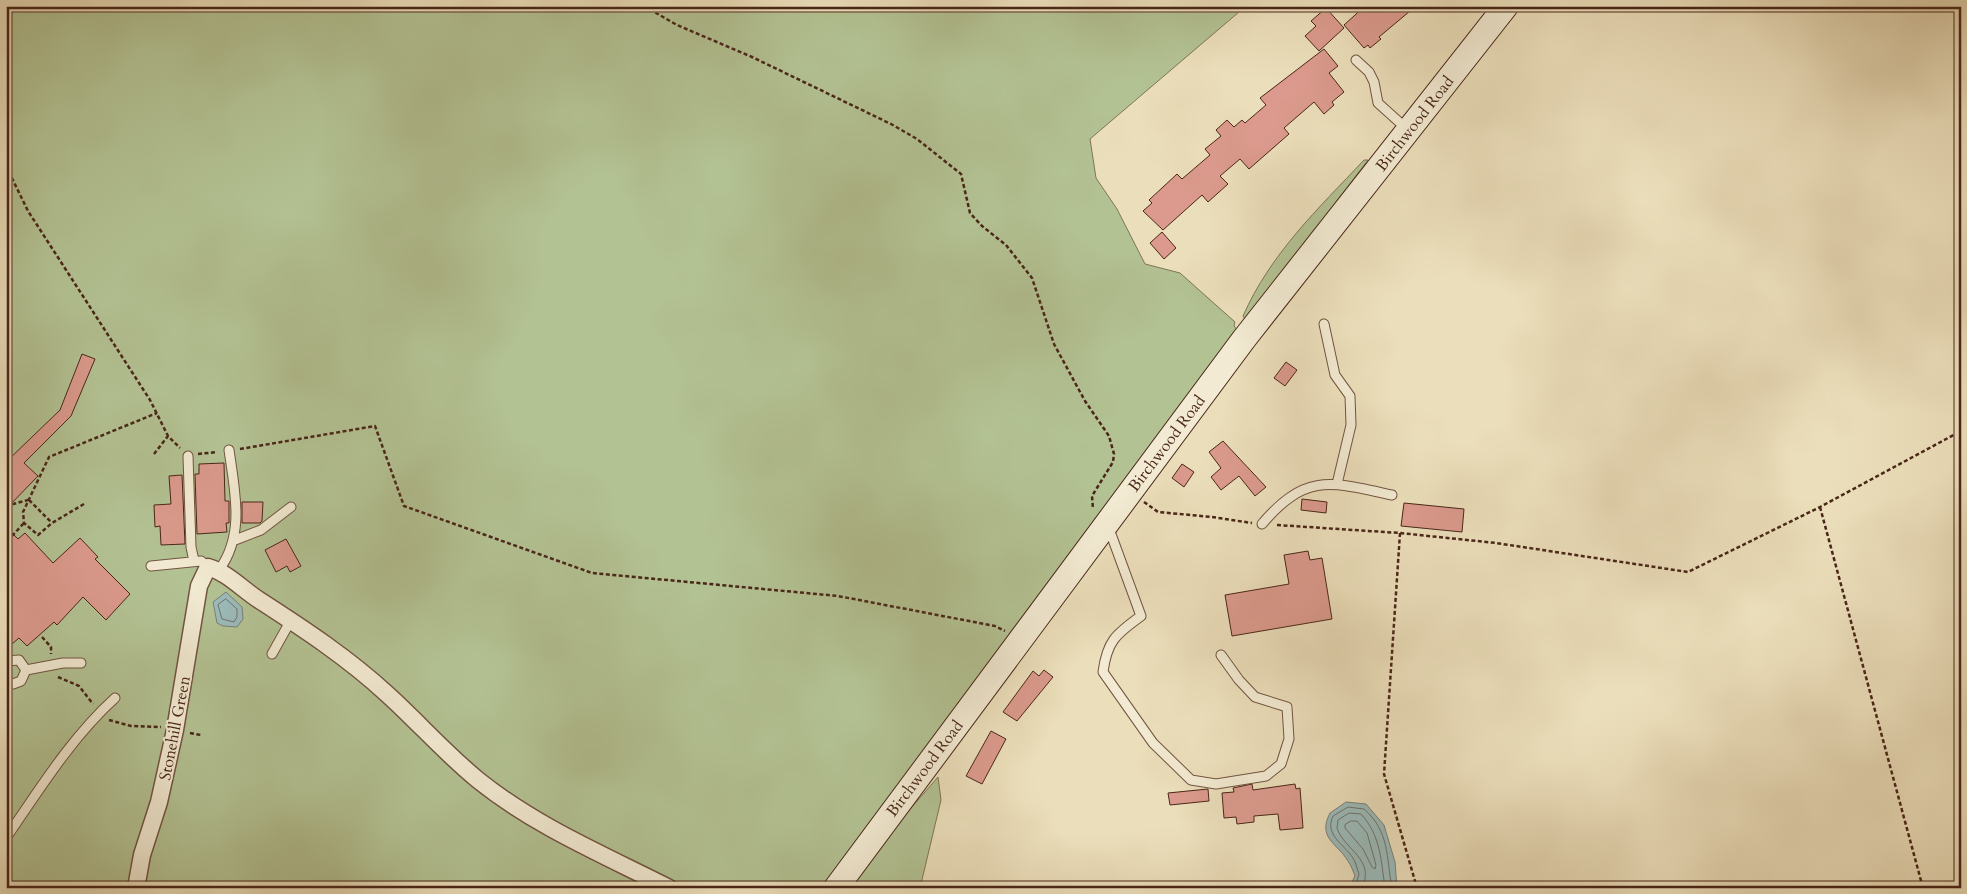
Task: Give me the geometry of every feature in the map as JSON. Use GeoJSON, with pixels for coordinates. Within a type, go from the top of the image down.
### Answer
{"type":"FeatureCollection","features":[{"type":"Feature","properties":{"kind":"street","name":"Birchwood Road"},"geometry":{"type":"LineString","coordinates":[[836,888],[1021,636],[1101,518],[1131,492],[1244,338],[1506,6]]}},
{"type":"Feature","properties":{"kind":"street"},"geometry":{"type":"LineString","coordinates":[[207,566],[325,643],[387,693],[476,778],[506,802],[559,832],[669,888]]}},
{"type":"Feature","properties":{"kind":"street","name":"Stonehill Green"},"geometry":{"type":"LineString","coordinates":[[136,888],[142,855],[159,802],[174,730],[194,609],[199,586],[207,566]]}},
{"type":"Feature","properties":{"kind":"lane"},"geometry":{"type":"LineString","coordinates":[[1356,60],[1369,72],[1374,82],[1378,103],[1408,130]]}},
{"type":"Feature","properties":{"kind":"lane"},"geometry":{"type":"LineString","coordinates":[[1324,324],[1335,375],[1350,396],[1351,425],[1337,484]]}},
{"type":"Feature","properties":{"kind":"lane"},"geometry":{"type":"LineString","coordinates":[[151,566],[207,566],[229,556],[235,540],[237,520],[229,450]]}},
{"type":"Feature","properties":{"kind":"lane"},"geometry":{"type":"LineString","coordinates":[[188,456],[192,546],[207,566]]}},
{"type":"Feature","properties":{"kind":"lane"},"geometry":{"type":"LineString","coordinates":[[1262,524],[1279,504],[1299,490],[1319,485],[1337,484],[1392,494]]}},
{"type":"Feature","properties":{"kind":"lane"},"geometry":{"type":"LineString","coordinates":[[235,540],[261,530],[291,506]]}},
{"type":"Feature","properties":{"kind":"lane"},"geometry":{"type":"LineString","coordinates":[[1101,518],[1141,616],[1116,634],[1105,654],[1103,672],[1154,743],[1192,780],[1216,784],[1266,776],[1282,764],[1289,739],[1287,707],[1255,697],[1239,680],[1221,655]]}},
{"type":"Feature","properties":{"kind":"lane"},"geometry":{"type":"LineString","coordinates":[[272,654],[291,620]]}},
{"type":"Feature","properties":{"kind":"lane"},"geometry":{"type":"LineString","coordinates":[[6,661],[19,660],[26,670]]}},
{"type":"Feature","properties":{"kind":"lane"},"geometry":{"type":"LineString","coordinates":[[26,670],[49,665],[81,663]]}},
{"type":"Feature","properties":{"kind":"lane"},"geometry":{"type":"LineString","coordinates":[[6,682],[13,684],[21,681],[26,670]]}},
{"type":"Feature","properties":{"kind":"lane"},"geometry":{"type":"LineString","coordinates":[[8,834],[63,755],[98,713],[115,698]]}},
{"type":"Feature","properties":{"kind":"path"},"geometry":{"type":"LineString","coordinates":[[644,6],[677,25],[752,57],[891,124],[917,139],[961,174],[970,212],[982,226],[1006,245],[1032,278],[1054,344],[1085,401],[1109,436],[1114,454],[1113,462],[1092,496],[1093,509],[1101,518]]}},
{"type":"Feature","properties":{"kind":"path"},"geometry":{"type":"LineString","coordinates":[[6,166],[28,211],[112,338],[157,413],[168,436],[188,456],[375,426],[404,506],[592,573],[838,596],[995,626],[1021,636]]}},
{"type":"Feature","properties":{"kind":"path"},"geometry":{"type":"LineString","coordinates":[[84,504],[52,523],[38,535],[24,523],[23,512],[49,457],[157,413]]}},
{"type":"Feature","properties":{"kind":"path"},"geometry":{"type":"LineString","coordinates":[[1131,492],[1158,512],[1212,516],[1262,524],[1400,533],[1496,542],[1688,572],[1820,507],[1961,431]]}},
{"type":"Feature","properties":{"kind":"path"},"geometry":{"type":"LineString","coordinates":[[154,454],[168,436]]}},
{"type":"Feature","properties":{"kind":"path"},"geometry":{"type":"LineString","coordinates":[[6,506],[29,500]]}},
{"type":"Feature","properties":{"kind":"path"},"geometry":{"type":"LineString","coordinates":[[29,500],[52,523]]}},
{"type":"Feature","properties":{"kind":"path"},"geometry":{"type":"LineString","coordinates":[[1820,507],[1923,888]]}},
{"type":"Feature","properties":{"kind":"path"},"geometry":{"type":"LineString","coordinates":[[12,536],[24,523]]}},
{"type":"Feature","properties":{"kind":"path"},"geometry":{"type":"LineString","coordinates":[[1400,533],[1384,774],[1417,888]]}},
{"type":"Feature","properties":{"kind":"path"},"geometry":{"type":"LineString","coordinates":[[42,637],[52,647],[49,665],[56,676],[79,686],[90,698],[98,713],[109,720],[131,726],[174,730]]}},
{"type":"Feature","properties":{"kind":"green space"},"geometry":{"type":"Polygon","coordinates":[[[6,6],[1246,6],[1090,139],[1096,178],[1117,209],[1145,264],[1180,273],[1235,322],[1234,326],[1244,338],[825,888],[6,888],[6,6]]]}},
{"type":"Feature","properties":{"kind":"green space"},"geometry":{"type":"Polygon","coordinates":[[[1364,160],[1368,160],[1246,321],[1243,316],[1254,293],[1281,252],[1312,215],[1364,160]]]}},
{"type":"Feature","properties":{"kind":"green space"},"geometry":{"type":"Polygon","coordinates":[[[938,777],[941,800],[920,888],[850,888],[898,823],[938,777]]]}},
{"type":"Feature","properties":{"kind":"water"},"geometry":{"type":"Polygon","coordinates":[[[226,592],[242,607],[243,619],[237,627],[223,626],[217,623],[213,602],[226,592]]]}},
{"type":"Feature","properties":{"kind":"water"},"geometry":{"type":"Polygon","coordinates":[[[1346,802],[1366,804],[1384,825],[1395,862],[1397,888],[1349,888],[1355,876],[1344,855],[1330,840],[1326,829],[1330,813],[1346,802]]]}},
{"type":"Feature","properties":{"kind":"building"},"geometry":{"type":"Polygon","coordinates":[[[1365,6],[1416,6],[1379,37],[1381,39],[1370,48],[1368,45],[1364,48],[1344,25],[1365,6]]]}},
{"type":"Feature","properties":{"kind":"building"},"geometry":{"type":"Polygon","coordinates":[[[1326,8],[1344,28],[1319,51],[1305,36],[1316,26],[1311,21],[1326,8]]]}},
{"type":"Feature","properties":{"kind":"building"},"geometry":{"type":"Polygon","coordinates":[[[1324,49],[1338,66],[1329,73],[1344,92],[1332,102],[1334,105],[1324,114],[1314,102],[1284,128],[1289,134],[1249,169],[1240,159],[1220,176],[1228,184],[1208,202],[1202,195],[1163,230],[1143,211],[1152,203],[1149,200],[1177,174],[1182,179],[1210,155],[1205,149],[1221,136],[1216,130],[1227,120],[1234,127],[1242,120],[1245,123],[1266,105],[1260,98],[1324,49]]]}},
{"type":"Feature","properties":{"kind":"building"},"geometry":{"type":"Polygon","coordinates":[[[1162,232],[1176,248],[1164,259],[1150,243],[1162,232]]]}},
{"type":"Feature","properties":{"kind":"building"},"geometry":{"type":"Polygon","coordinates":[[[82,354],[95,359],[71,416],[24,463],[38,476],[6,509],[6,462],[60,410],[82,354]]]}},
{"type":"Feature","properties":{"kind":"building"},"geometry":{"type":"Polygon","coordinates":[[[1286,362],[1297,370],[1285,386],[1274,378],[1286,362]]]}},
{"type":"Feature","properties":{"kind":"building"},"geometry":{"type":"Polygon","coordinates":[[[1223,441],[1266,487],[1255,496],[1239,476],[1221,490],[1211,477],[1221,468],[1209,452],[1223,441]]]}},
{"type":"Feature","properties":{"kind":"building"},"geometry":{"type":"Polygon","coordinates":[[[224,463],[225,501],[229,501],[229,523],[226,523],[227,532],[197,534],[195,474],[199,474],[199,464],[224,463]]]}},
{"type":"Feature","properties":{"kind":"building"},"geometry":{"type":"Polygon","coordinates":[[[1182,464],[1194,472],[1184,487],[1172,478],[1182,464]]]}},
{"type":"Feature","properties":{"kind":"building"},"geometry":{"type":"Polygon","coordinates":[[[182,475],[185,544],[161,545],[160,526],[155,527],[154,505],[171,504],[169,476],[182,475]]]}},
{"type":"Feature","properties":{"kind":"building"},"geometry":{"type":"Polygon","coordinates":[[[1302,499],[1327,502],[1326,513],[1301,510],[1302,499]]]}},
{"type":"Feature","properties":{"kind":"building"},"geometry":{"type":"Polygon","coordinates":[[[242,502],[263,502],[262,521],[260,523],[242,523],[242,502]]]}},
{"type":"Feature","properties":{"kind":"building"},"geometry":{"type":"Polygon","coordinates":[[[1404,503],[1464,509],[1462,532],[1401,526],[1404,503]]]}},
{"type":"Feature","properties":{"kind":"building"},"geometry":{"type":"Polygon","coordinates":[[[6,527],[18,539],[25,533],[53,563],[80,538],[98,557],[95,559],[130,594],[106,620],[83,597],[57,625],[54,622],[27,646],[19,638],[6,649],[6,527]]]}},
{"type":"Feature","properties":{"kind":"building"},"geometry":{"type":"Polygon","coordinates":[[[286,539],[301,566],[290,572],[287,566],[276,572],[265,550],[286,539]]]}},
{"type":"Feature","properties":{"kind":"building"},"geometry":{"type":"Polygon","coordinates":[[[1308,551],[1310,560],[1322,558],[1332,619],[1232,636],[1225,595],[1289,584],[1284,555],[1308,551]]]}},
{"type":"Feature","properties":{"kind":"building"},"geometry":{"type":"Polygon","coordinates":[[[1044,670],[1053,677],[1017,721],[1003,712],[1033,671],[1039,676],[1044,670]]]}},
{"type":"Feature","properties":{"kind":"building"},"geometry":{"type":"Polygon","coordinates":[[[991,731],[1006,739],[982,784],[966,776],[991,731]]]}},
{"type":"Feature","properties":{"kind":"building"},"geometry":{"type":"Polygon","coordinates":[[[1252,784],[1253,790],[1295,784],[1296,789],[1300,788],[1303,828],[1280,830],[1278,814],[1254,816],[1254,822],[1237,824],[1236,817],[1224,818],[1222,793],[1234,792],[1233,788],[1252,784]]]}},
{"type":"Feature","properties":{"kind":"building"},"geometry":{"type":"Polygon","coordinates":[[[1208,789],[1209,801],[1170,805],[1168,793],[1208,789]]]}}]}
